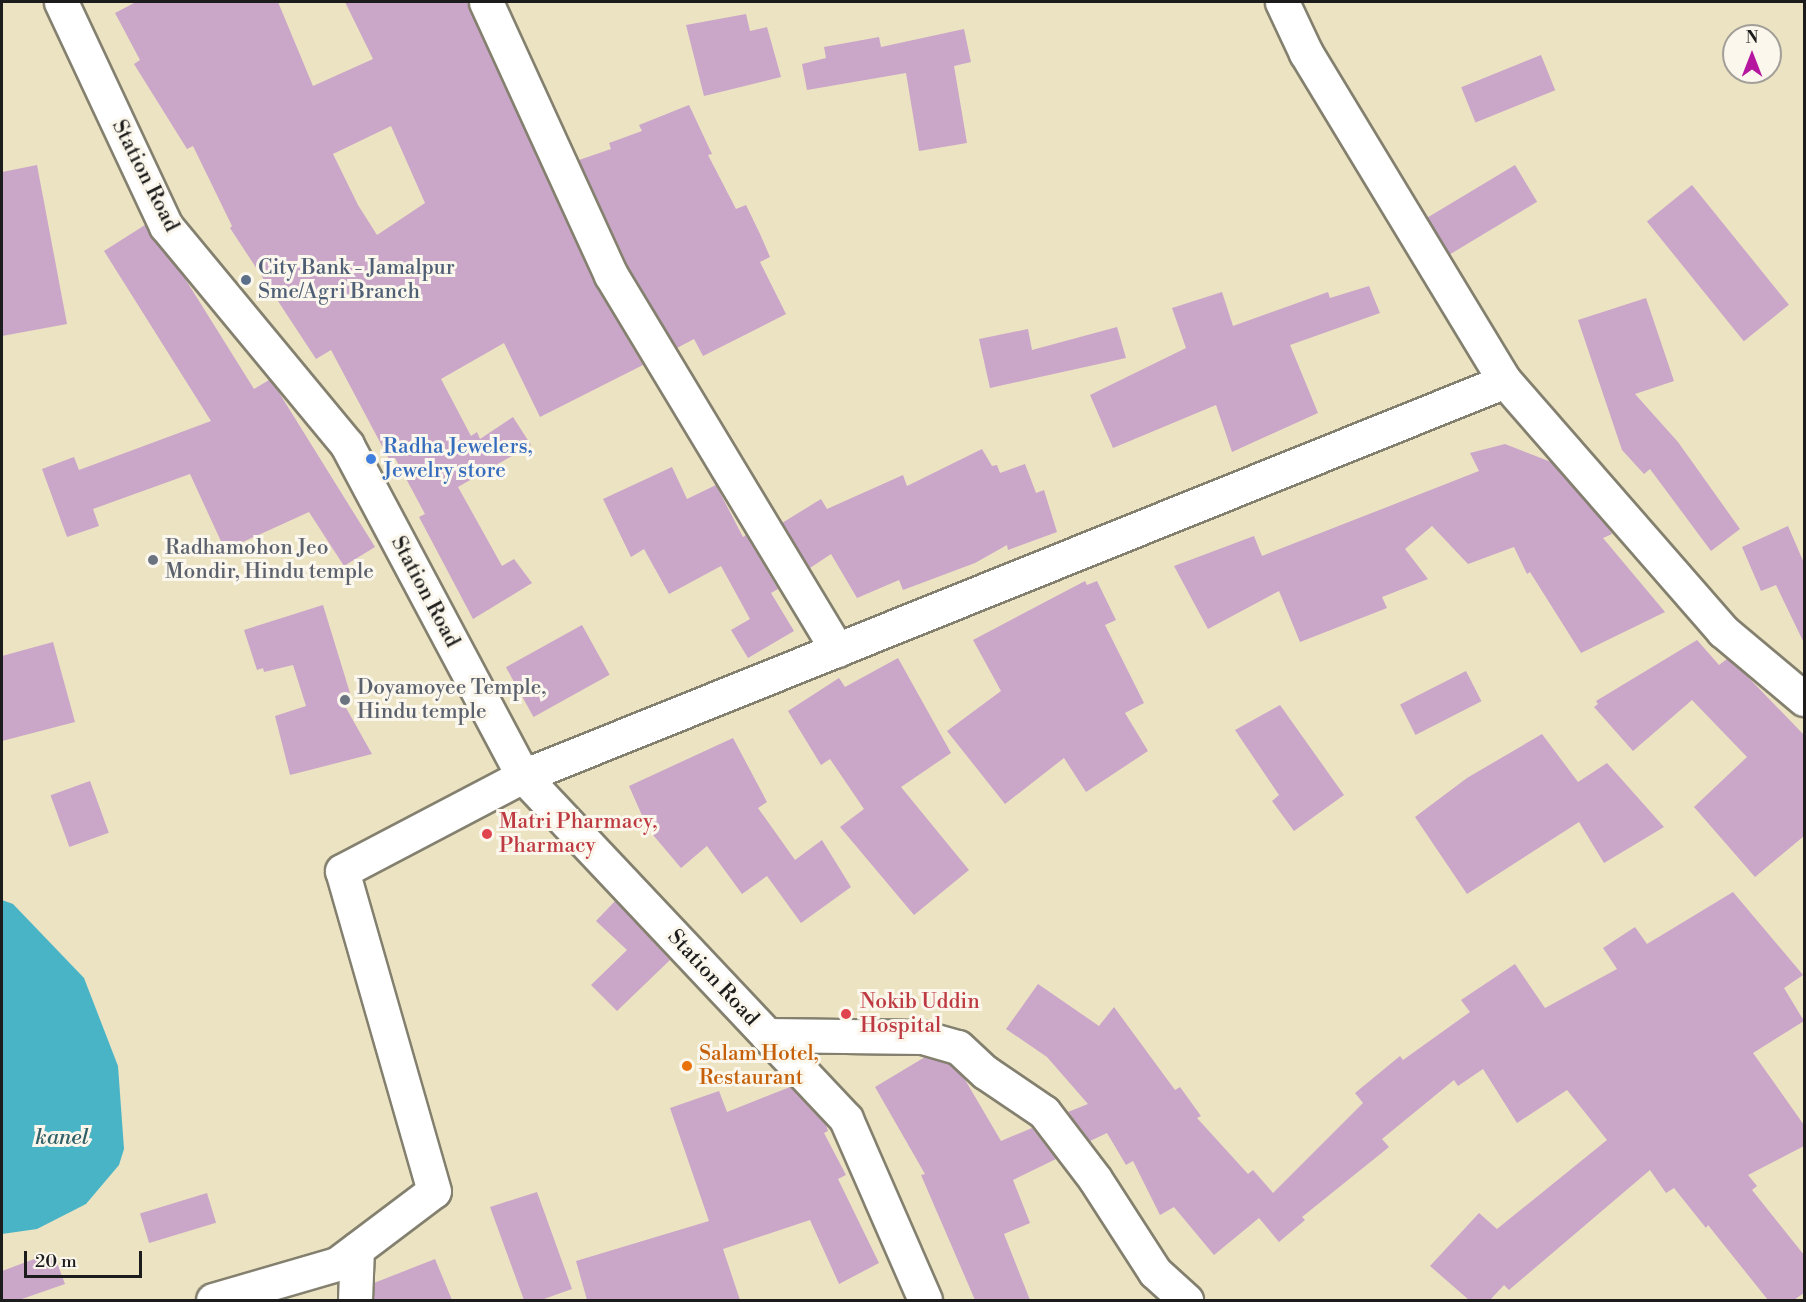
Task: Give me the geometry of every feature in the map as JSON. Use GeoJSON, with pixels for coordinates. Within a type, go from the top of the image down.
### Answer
{"type":"FeatureCollection","features":[{"type":"Feature","properties":{"kind":"main road","name":"Station Road"},"geometry":{"type":"LineString","coordinates":[[60,2],[166,226],[347,445],[523,776],[846,1119],[925,1300]]}},
{"type":"Feature","properties":{"kind":"main road"},"geometry":{"type":"LineString","coordinates":[[486,2],[610,275],[837,650]]}},
{"type":"Feature","properties":{"kind":"main road"},"geometry":{"type":"LineString","coordinates":[[1282,2],[1306,53],[1504,381],[1723,631],[1804,699]]}},
{"type":"Feature","properties":{"kind":"main road"},"geometry":{"type":"LineString","coordinates":[[213,1300],[337,1264],[434,1191],[342,871],[523,776],[1504,381]]}},
{"type":"Feature","properties":{"kind":"main road"},"geometry":{"type":"LineString","coordinates":[[767,1035],[922,1037],[958,1047],[985,1072],[1044,1112],[1095,1179],[1155,1272],[1185,1300]]}},
{"type":"Feature","properties":{"kind":"main road"},"geometry":{"type":"LineString","coordinates":[[355,1300],[357,1249]]}},
{"type":"Feature","properties":{"kind":"water","name":"kanel"},"geometry":{"type":"Polygon","coordinates":[[[2,900],[13,904],[84,978],[118,1066],[124,1149],[119,1165],[86,1204],[37,1229],[2,1234],[2,900]]]}},
{"type":"Feature","properties":{"kind":"building"},"geometry":{"type":"Polygon","coordinates":[[[136,2],[278,2],[313,86],[373,59],[345,2],[467,2],[594,283],[643,365],[540,417],[504,343],[441,379],[471,436],[477,432],[480,439],[513,417],[531,445],[458,487],[502,566],[514,559],[532,583],[473,619],[419,517],[425,514],[395,458],[390,461],[331,350],[316,359],[230,228],[232,226],[193,146],[187,149],[134,64],[140,60],[115,13],[136,2]],[[391,126],[333,154],[358,205],[377,235],[425,203],[391,126]]]}},
{"type":"Feature","properties":{"kind":"building"},"geometry":{"type":"Polygon","coordinates":[[[746,14],[750,31],[767,27],[781,77],[704,96],[686,25],[746,14]]]}},
{"type":"Feature","properties":{"kind":"building"},"geometry":{"type":"Polygon","coordinates":[[[964,29],[971,62],[954,66],[967,143],[919,151],[906,73],[807,90],[802,64],[826,58],[824,47],[879,37],[881,47],[964,29]]]}},
{"type":"Feature","properties":{"kind":"building"},"geometry":{"type":"Polygon","coordinates":[[[1541,55],[1555,90],[1475,122],[1461,87],[1541,55]]]}},
{"type":"Feature","properties":{"kind":"building"},"geometry":{"type":"Polygon","coordinates":[[[689,105],[712,154],[708,155],[736,209],[746,205],[760,234],[770,257],[760,262],[786,314],[703,356],[694,339],[677,348],[628,266],[579,160],[611,149],[609,143],[642,131],[639,125],[689,105]]]}},
{"type":"Feature","properties":{"kind":"building"},"geometry":{"type":"Polygon","coordinates":[[[37,165],[67,324],[2,336],[2,172],[37,165]]]}},
{"type":"Feature","properties":{"kind":"building"},"geometry":{"type":"Polygon","coordinates":[[[1515,165],[1537,202],[1450,254],[1428,218],[1515,165]]]}},
{"type":"Feature","properties":{"kind":"building"},"geometry":{"type":"Polygon","coordinates":[[[1692,185],[1789,305],[1744,341],[1647,222],[1692,185]]]}},
{"type":"Feature","properties":{"kind":"building"},"geometry":{"type":"Polygon","coordinates":[[[145,225],[184,277],[254,389],[269,380],[278,391],[375,547],[344,566],[309,512],[225,550],[190,474],[93,509],[99,526],[67,537],[42,469],[74,457],[79,470],[211,421],[104,251],[145,225]]]}},
{"type":"Feature","properties":{"kind":"building"},"geometry":{"type":"Polygon","coordinates":[[[1369,286],[1380,313],[1290,345],[1318,413],[1232,452],[1216,405],[1113,448],[1090,395],[1186,348],[1172,308],[1222,292],[1233,326],[1328,292],[1330,298],[1369,286]]]}},
{"type":"Feature","properties":{"kind":"building"},"geometry":{"type":"Polygon","coordinates":[[[1646,298],[1674,381],[1635,394],[1678,442],[1740,529],[1711,551],[1650,469],[1644,474],[1622,450],[1578,320],[1646,298]]]}},
{"type":"Feature","properties":{"kind":"building"},"geometry":{"type":"Polygon","coordinates":[[[1117,327],[1126,358],[990,388],[979,339],[1028,329],[1032,350],[1117,327]]]}},
{"type":"Feature","properties":{"kind":"building"},"geometry":{"type":"Polygon","coordinates":[[[1505,444],[1551,462],[1608,527],[1612,534],[1603,538],[1665,612],[1581,653],[1530,572],[1527,574],[1514,547],[1468,564],[1432,526],[1405,549],[1428,579],[1382,597],[1387,608],[1300,642],[1279,591],[1208,629],[1174,566],[1254,536],[1262,556],[1479,471],[1470,453],[1505,444]]]}},
{"type":"Feature","properties":{"kind":"building"},"geometry":{"type":"Polygon","coordinates":[[[982,449],[992,466],[997,465],[1000,473],[1025,464],[1036,493],[1044,490],[1057,532],[1008,550],[1007,545],[975,563],[903,590],[899,580],[857,598],[831,554],[810,568],[782,523],[821,499],[827,509],[903,475],[907,486],[982,449]]]}},
{"type":"Feature","properties":{"kind":"building"},"geometry":{"type":"Polygon","coordinates":[[[672,467],[687,499],[716,485],[743,537],[746,535],[778,589],[771,593],[794,631],[748,658],[731,630],[750,619],[721,566],[669,594],[644,549],[631,557],[603,499],[672,467]]]}},
{"type":"Feature","properties":{"kind":"building"},"geometry":{"type":"Polygon","coordinates":[[[1788,526],[1804,563],[1804,643],[1776,585],[1761,591],[1742,547],[1788,526]]]}},
{"type":"Feature","properties":{"kind":"building"},"geometry":{"type":"Polygon","coordinates":[[[1085,581],[1087,585],[1097,581],[1116,620],[1105,625],[1144,703],[1125,713],[1148,751],[1086,792],[1064,758],[1005,804],[947,731],[1001,691],[973,640],[1085,581]]]}},
{"type":"Feature","properties":{"kind":"building"},"geometry":{"type":"Polygon","coordinates":[[[323,605],[350,693],[341,699],[372,754],[290,775],[275,716],[306,706],[293,665],[264,672],[263,668],[257,670],[244,630],[323,605]]]}},
{"type":"Feature","properties":{"kind":"building"},"geometry":{"type":"Polygon","coordinates":[[[582,625],[610,675],[534,717],[506,667],[582,625]]]}},
{"type":"Feature","properties":{"kind":"building"},"geometry":{"type":"Polygon","coordinates":[[[1697,640],[1719,665],[1727,659],[1745,674],[1804,735],[1804,836],[1755,877],[1694,807],[1747,757],[1692,700],[1633,751],[1594,707],[1598,704],[1596,701],[1697,640]]]}},
{"type":"Feature","properties":{"kind":"building"},"geometry":{"type":"Polygon","coordinates":[[[53,642],[75,722],[2,741],[2,656],[53,642]]]}},
{"type":"Feature","properties":{"kind":"building"},"geometry":{"type":"Polygon","coordinates":[[[898,658],[951,753],[901,787],[969,870],[914,915],[840,827],[864,809],[830,759],[821,765],[788,711],[839,678],[845,687],[898,658]]]}},
{"type":"Feature","properties":{"kind":"building"},"geometry":{"type":"Polygon","coordinates":[[[1466,671],[1481,701],[1416,735],[1400,705],[1466,671]]]}},
{"type":"Feature","properties":{"kind":"building"},"geometry":{"type":"Polygon","coordinates":[[[1280,705],[1344,795],[1294,831],[1272,801],[1279,795],[1235,730],[1280,705]]]}},
{"type":"Feature","properties":{"kind":"building"},"geometry":{"type":"Polygon","coordinates":[[[1542,734],[1578,782],[1607,763],[1664,827],[1604,863],[1579,822],[1467,894],[1415,817],[1467,778],[1542,734]]]}},
{"type":"Feature","properties":{"kind":"building"},"geometry":{"type":"Polygon","coordinates":[[[733,738],[767,802],[758,808],[795,860],[822,840],[851,887],[801,923],[767,876],[742,894],[707,846],[681,868],[648,829],[629,786],[733,738]]]}},
{"type":"Feature","properties":{"kind":"building"},"geometry":{"type":"Polygon","coordinates":[[[90,781],[109,833],[69,847],[51,795],[90,781]]]}},
{"type":"Feature","properties":{"kind":"building"},"geometry":{"type":"Polygon","coordinates":[[[1733,892],[1803,975],[1784,988],[1804,1021],[1753,1053],[1804,1125],[1804,1146],[1748,1175],[1757,1186],[1752,1190],[1804,1255],[1804,1293],[1794,1300],[1768,1300],[1708,1225],[1706,1228],[1674,1188],[1666,1193],[1650,1170],[1509,1290],[1504,1285],[1490,1300],[1469,1300],[1430,1266],[1479,1213],[1497,1229],[1607,1140],[1567,1090],[1517,1123],[1483,1069],[1458,1086],[1454,1080],[1382,1139],[1389,1147],[1302,1217],[1305,1220],[1279,1242],[1259,1218],[1214,1255],[1174,1207],[1160,1215],[1133,1161],[1126,1165],[1107,1133],[1090,1141],[1068,1112],[1088,1104],[1047,1057],[1006,1029],[1038,984],[1099,1026],[1114,1007],[1175,1090],[1180,1087],[1201,1116],[1197,1118],[1248,1174],[1253,1170],[1273,1193],[1363,1103],[1355,1093],[1400,1056],[1403,1060],[1470,1012],[1461,1000],[1515,964],[1545,1008],[1617,969],[1603,948],[1635,927],[1647,944],[1733,892]]]}},
{"type":"Feature","properties":{"kind":"building"},"geometry":{"type":"Polygon","coordinates":[[[615,901],[670,960],[617,1011],[591,985],[627,950],[596,921],[615,901]]]}},
{"type":"Feature","properties":{"kind":"building"},"geometry":{"type":"Polygon","coordinates":[[[925,1057],[949,1064],[964,1078],[1001,1141],[1032,1128],[1056,1159],[1013,1180],[1030,1223],[1004,1234],[1030,1300],[975,1300],[921,1175],[925,1174],[875,1087],[925,1057]]]}},
{"type":"Feature","properties":{"kind":"building"},"geometry":{"type":"Polygon","coordinates":[[[790,1087],[826,1125],[828,1131],[824,1133],[846,1175],[838,1179],[879,1263],[839,1284],[810,1220],[723,1249],[740,1300],[587,1300],[576,1261],[709,1221],[670,1108],[719,1091],[727,1112],[790,1087]]]}},
{"type":"Feature","properties":{"kind":"building"},"geometry":{"type":"Polygon","coordinates":[[[537,1192],[572,1289],[541,1300],[524,1300],[490,1207],[537,1192]]]}},
{"type":"Feature","properties":{"kind":"building"},"geometry":{"type":"Polygon","coordinates":[[[207,1193],[216,1223],[149,1243],[140,1213],[207,1193]]]}},
{"type":"Feature","properties":{"kind":"building"},"geometry":{"type":"Polygon","coordinates":[[[53,1252],[65,1284],[19,1300],[2,1300],[2,1271],[53,1252]]]}},
{"type":"Feature","properties":{"kind":"building"},"geometry":{"type":"Polygon","coordinates":[[[435,1259],[452,1300],[374,1300],[374,1283],[435,1259]]]}},
{"type":"Feature","properties":{"kind":"place","name":"City Bank - Jamalpur Sme/Agri Branch"},"geometry":{"type":"Point","coordinates":[246,280]}},
{"type":"Feature","properties":{"kind":"place","name":"Radha Jewelers, Jewelry store"},"geometry":{"type":"Point","coordinates":[371,459]}},
{"type":"Feature","properties":{"kind":"place","name":"Radhamohon Jeo Mondir, Hindu temple"},"geometry":{"type":"Point","coordinates":[153,560]}},
{"type":"Feature","properties":{"kind":"place","name":"Doyamoyee Temple, Hindu temple"},"geometry":{"type":"Point","coordinates":[345,700]}},
{"type":"Feature","properties":{"kind":"place","name":"Matri Pharmacy, Pharmacy"},"geometry":{"type":"Point","coordinates":[487,834]}},
{"type":"Feature","properties":{"kind":"place","name":"Nokib Uddin Hospital"},"geometry":{"type":"Point","coordinates":[846,1014]}},
{"type":"Feature","properties":{"kind":"place","name":"Salam Hotel, Restaurant"},"geometry":{"type":"Point","coordinates":[687,1066]}}]}
